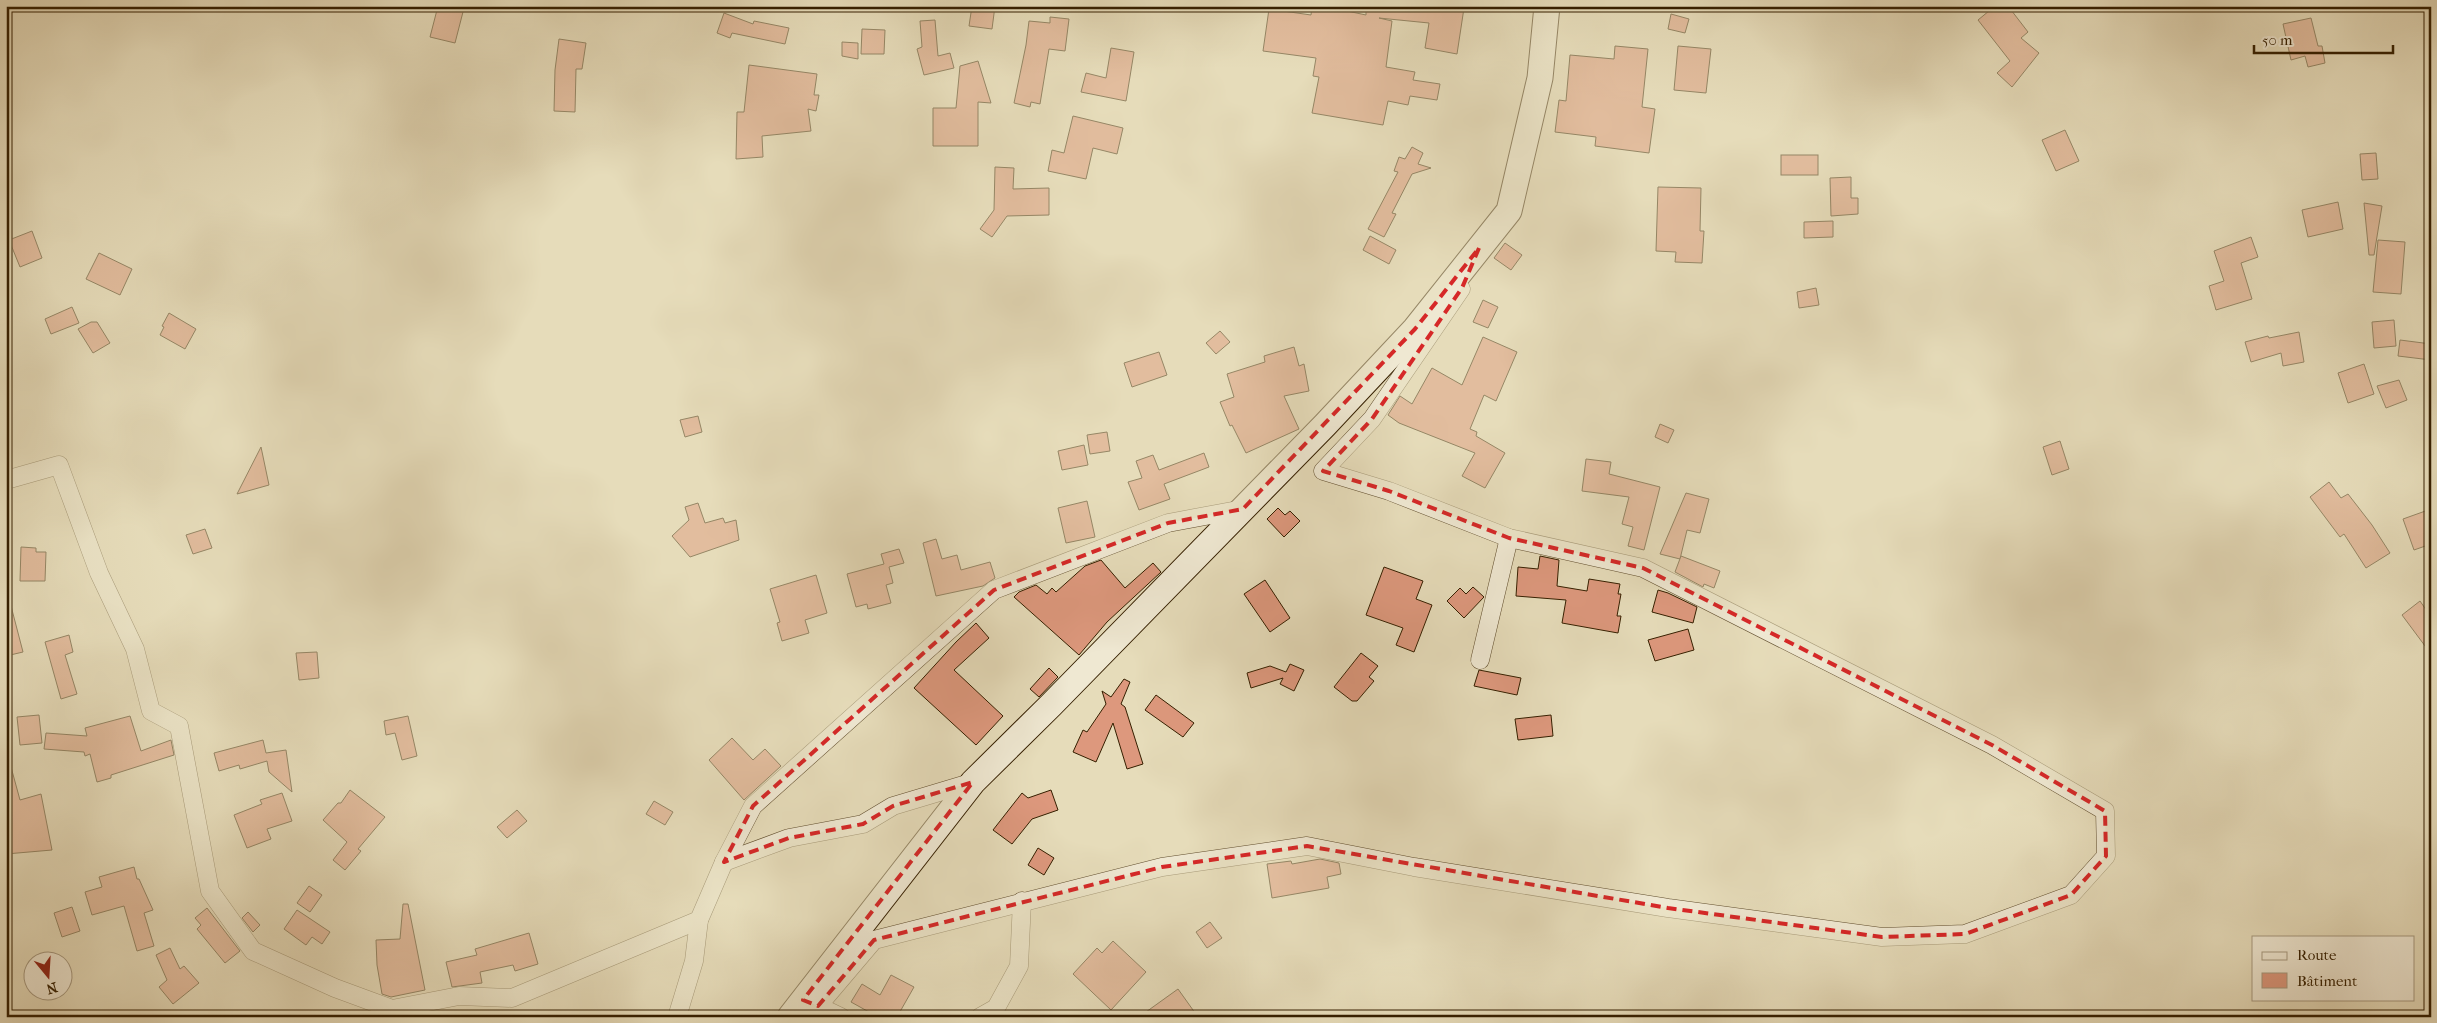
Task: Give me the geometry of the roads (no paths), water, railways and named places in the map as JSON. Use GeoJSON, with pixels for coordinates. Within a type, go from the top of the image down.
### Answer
{"type":"FeatureCollection","features":[{"type":"Feature","properties":{"kind":"street"},"geometry":{"type":"LineString","coordinates":[[804,1008],[973,782],[1243,509],[1414,329],[1509,211],[1540,78],[1547,6]]}},
{"type":"Feature","properties":{"kind":"street"},"geometry":{"type":"LineString","coordinates":[[804,1008],[874,940],[1162,867],[1307,846],[1414,866],[1668,908],[1882,937],[1965,934],[2071,895],[2106,856],[2105,811],[1992,745],[1643,568],[1509,538],[1389,491],[1323,471],[1372,418],[1462,288],[1479,248]]}},
{"type":"Feature","properties":{"kind":"street"},"geometry":{"type":"LineString","coordinates":[[6,480],[59,465],[99,573],[135,649],[151,711],[179,726],[210,891],[253,951],[335,988],[392,1009],[459,996],[512,998],[699,920]]}},
{"type":"Feature","properties":{"kind":"street"},"geometry":{"type":"LineString","coordinates":[[677,1017],[694,961],[699,920],[724,862],[753,806],[994,590],[1168,522],[1243,509]]}},
{"type":"Feature","properties":{"kind":"street"},"geometry":{"type":"LineString","coordinates":[[1480,660],[1509,538]]}},
{"type":"Feature","properties":{"kind":"street"},"geometry":{"type":"LineString","coordinates":[[724,862],[789,838],[864,824],[893,806],[973,782]]}},
{"type":"Feature","properties":{"kind":"street"},"geometry":{"type":"LineString","coordinates":[[980,1017],[996,1008],[1019,966],[1022,901]]}},
{"type":"Feature","properties":{"kind":"street"},"geometry":{"type":"LineString","coordinates":[[804,1008],[841,1017]]}}]}
